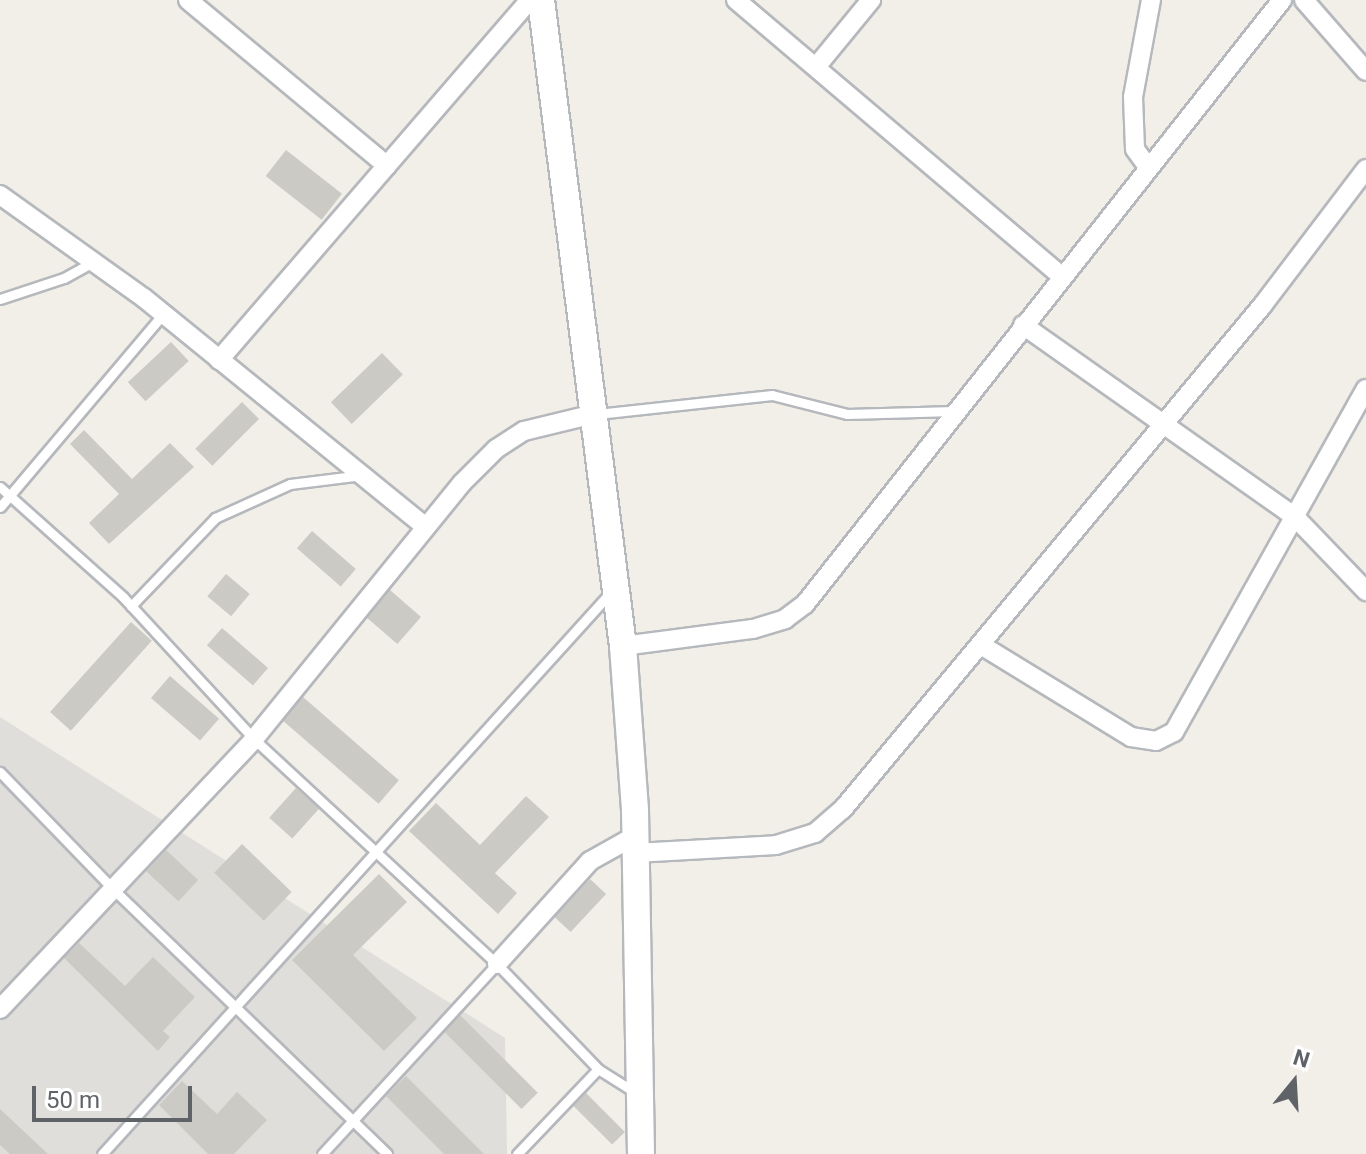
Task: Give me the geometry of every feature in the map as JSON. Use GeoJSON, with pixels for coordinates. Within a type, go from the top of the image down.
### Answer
{"type":"FeatureCollection","features":[{"type":"Feature","properties":{"kind":"street"},"geometry":{"type":"LineString","coordinates":[[188,0],[387,166]]}},
{"type":"Feature","properties":{"kind":"street"},"geometry":{"type":"LineString","coordinates":[[219,360],[530,0]]}},
{"type":"Feature","properties":{"kind":"street"},"geometry":{"type":"LineString","coordinates":[[541,0],[623,646],[635,844],[636,1093],[641,1154]]}},
{"type":"Feature","properties":{"kind":"street"},"geometry":{"type":"LineString","coordinates":[[736,0],[1061,276]]}},
{"type":"Feature","properties":{"kind":"street"},"geometry":{"type":"LineString","coordinates":[[816,67],[871,0]]}},
{"type":"Feature","properties":{"kind":"street"},"geometry":{"type":"LineString","coordinates":[[1148,167],[1135,149],[1133,97],[1151,0]]}},
{"type":"Feature","properties":{"kind":"street"},"geometry":{"type":"LineString","coordinates":[[623,646],[753,629],[785,619],[833,575],[1061,276],[1282,0]]}},
{"type":"Feature","properties":{"kind":"street"},"geometry":{"type":"LineString","coordinates":[[1304,0],[1366,71]]}},
{"type":"Feature","properties":{"kind":"street"},"geometry":{"type":"LineString","coordinates":[[497,964],[590,861],[635,844],[776,845],[815,833],[843,809],[1165,423],[1366,169]]}},
{"type":"Feature","properties":{"kind":"street"},"geometry":{"type":"LineString","coordinates":[[0,195],[163,314],[426,527]]}},
{"type":"Feature","properties":{"kind":"street"},"geometry":{"type":"LineString","coordinates":[[1023,325],[1295,517],[1366,591]]}},
{"type":"Feature","properties":{"kind":"street"},"geometry":{"type":"LineString","coordinates":[[981,645],[1131,737],[1156,741],[1174,732],[1366,389]]}},
{"type":"Feature","properties":{"kind":"street"},"geometry":{"type":"LineString","coordinates":[[0,1009],[254,739],[426,527],[496,449],[524,431],[594,414]]}},
{"type":"Feature","properties":{"kind":"lane"},"geometry":{"type":"LineString","coordinates":[[0,299],[64,278],[93,261]]}},
{"type":"Feature","properties":{"kind":"lane"},"geometry":{"type":"LineString","coordinates":[[0,507],[163,314]]}},
{"type":"Feature","properties":{"kind":"lane"},"geometry":{"type":"LineString","coordinates":[[594,414],[772,395],[847,414],[957,411]]}},
{"type":"Feature","properties":{"kind":"lane"},"geometry":{"type":"LineString","coordinates":[[131,606],[215,518],[290,484],[362,475]]}},
{"type":"Feature","properties":{"kind":"lane"},"geometry":{"type":"LineString","coordinates":[[0,487],[131,606],[254,739],[379,851],[497,964],[598,1069],[636,1093]]}},
{"type":"Feature","properties":{"kind":"lane"},"geometry":{"type":"LineString","coordinates":[[102,1154],[616,587]]}},
{"type":"Feature","properties":{"kind":"lane"},"geometry":{"type":"LineString","coordinates":[[0,772],[113,889],[387,1154]]}},
{"type":"Feature","properties":{"kind":"lane"},"geometry":{"type":"LineString","coordinates":[[322,1154],[497,964]]}},
{"type":"Feature","properties":{"kind":"lane"},"geometry":{"type":"LineString","coordinates":[[517,1154],[598,1069]]}},
{"type":"Feature","properties":{"kind":"shaded area"},"geometry":{"type":"Polygon","coordinates":[[[0,717],[505,1038],[507,1154],[0,1154],[0,717]]]}},
{"type":"Feature","properties":{"kind":"building"},"geometry":{"type":"Polygon","coordinates":[[[286,150],[342,194],[322,220],[266,176],[286,150]]]}},
{"type":"Feature","properties":{"kind":"building"},"geometry":{"type":"Polygon","coordinates":[[[171,342],[189,361],[146,401],[128,382],[171,342]]]}},
{"type":"Feature","properties":{"kind":"building"},"geometry":{"type":"Polygon","coordinates":[[[382,353],[403,375],[352,424],[331,402],[382,353]]]}},
{"type":"Feature","properties":{"kind":"building"},"geometry":{"type":"Polygon","coordinates":[[[242,402],[259,419],[212,466],[195,449],[242,402]]]}},
{"type":"Feature","properties":{"kind":"building"},"geometry":{"type":"Polygon","coordinates":[[[84,430],[132,479],[170,443],[194,467],[109,544],[89,523],[119,494],[70,444],[84,430]]]}},
{"type":"Feature","properties":{"kind":"building"},"geometry":{"type":"Polygon","coordinates":[[[312,531],[356,569],[341,586],[297,548],[312,531]]]}},
{"type":"Feature","properties":{"kind":"building"},"geometry":{"type":"Polygon","coordinates":[[[226,574],[250,594],[231,616],[207,596],[226,574]]]}},
{"type":"Feature","properties":{"kind":"building"},"geometry":{"type":"Polygon","coordinates":[[[390,590],[421,617],[397,644],[366,617],[390,590]]]}},
{"type":"Feature","properties":{"kind":"building"},"geometry":{"type":"Polygon","coordinates":[[[131,622],[152,641],[71,731],[50,712],[131,622]]]}},
{"type":"Feature","properties":{"kind":"building"},"geometry":{"type":"Polygon","coordinates":[[[222,628],[268,668],[253,685],[207,645],[222,628]]]}},
{"type":"Feature","properties":{"kind":"building"},"geometry":{"type":"Polygon","coordinates":[[[170,676],[219,719],[200,741],[151,698],[170,676]]]}},
{"type":"Feature","properties":{"kind":"building"},"geometry":{"type":"Polygon","coordinates":[[[303,697],[399,780],[379,804],[283,720],[303,697]]]}},
{"type":"Feature","properties":{"kind":"building"},"geometry":{"type":"Polygon","coordinates":[[[296,788],[319,809],[292,838],[269,818],[296,788]]]}},
{"type":"Feature","properties":{"kind":"building"},"geometry":{"type":"Polygon","coordinates":[[[526,796],[549,817],[495,873],[517,893],[498,914],[409,831],[436,803],[480,845],[526,796]]]}},
{"type":"Feature","properties":{"kind":"building"},"geometry":{"type":"Polygon","coordinates":[[[242,844],[292,892],[264,921],[214,873],[242,844]]]}},
{"type":"Feature","properties":{"kind":"building"},"geometry":{"type":"Polygon","coordinates":[[[166,850],[198,880],[178,901],[146,871],[166,850]]]}},
{"type":"Feature","properties":{"kind":"building"},"geometry":{"type":"Polygon","coordinates":[[[379,874],[407,902],[353,955],[417,1018],[384,1051],[292,960],[379,874]]]}},
{"type":"Feature","properties":{"kind":"building"},"geometry":{"type":"Polygon","coordinates":[[[590,879],[606,894],[571,932],[555,917],[590,879]]]}},
{"type":"Feature","properties":{"kind":"building"},"geometry":{"type":"Polygon","coordinates":[[[79,943],[125,986],[153,957],[195,997],[163,1031],[170,1037],[158,1051],[64,958],[79,943]]]}},
{"type":"Feature","properties":{"kind":"building"},"geometry":{"type":"Polygon","coordinates":[[[460,1015],[538,1093],[522,1109],[444,1031],[460,1015]]]}},
{"type":"Feature","properties":{"kind":"building"},"geometry":{"type":"Polygon","coordinates":[[[406,1076],[484,1154],[444,1154],[386,1096],[406,1076]]]}},
{"type":"Feature","properties":{"kind":"building"},"geometry":{"type":"Polygon","coordinates":[[[182,1081],[217,1114],[237,1092],[267,1120],[234,1154],[208,1154],[159,1105],[182,1081]]]}},
{"type":"Feature","properties":{"kind":"building"},"geometry":{"type":"Polygon","coordinates":[[[586,1093],[625,1132],[612,1145],[573,1106],[586,1093]]]}},
{"type":"Feature","properties":{"kind":"building"},"geometry":{"type":"Polygon","coordinates":[[[0,1109],[48,1154],[10,1154],[0,1145],[0,1109]]]}}]}
